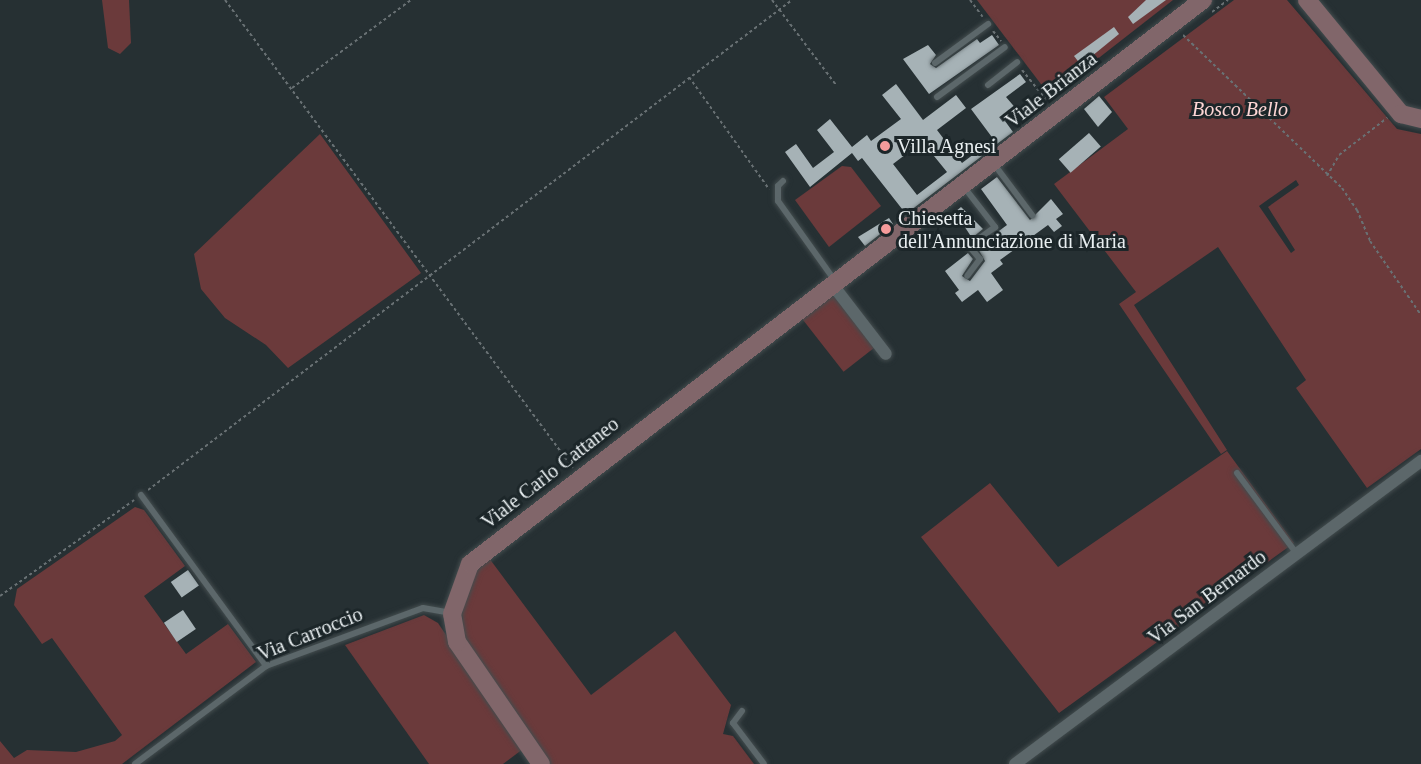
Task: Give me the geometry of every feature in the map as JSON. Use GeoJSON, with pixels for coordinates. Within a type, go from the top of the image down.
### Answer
{"type":"FeatureCollection","features":[{"type":"Feature","properties":{"kind":"street","name":"Viale Brianza"},"geometry":{"type":"LineString","coordinates":[[836,281],[964,187],[1203,0]]}},
{"type":"Feature","properties":{"kind":"street"},"geometry":{"type":"LineString","coordinates":[[1307,0],[1401,114],[1421,119]]}},
{"type":"Feature","properties":{"kind":"street"},"geometry":{"type":"LineString","coordinates":[[836,281],[886,354]]}},
{"type":"Feature","properties":{"kind":"street","name":"Viale Carlo Cattaneo"},"geometry":{"type":"LineString","coordinates":[[452,614],[470,564],[836,281]]}},
{"type":"Feature","properties":{"kind":"street","name":"Via San Bernardo"},"geometry":{"type":"LineString","coordinates":[[1015,764],[1421,461]]}},
{"type":"Feature","properties":{"kind":"street"},"geometry":{"type":"LineString","coordinates":[[452,614],[457,642],[541,764]]}},
{"type":"Feature","properties":{"kind":"lane"},"geometry":{"type":"LineString","coordinates":[[935,63],[988,24]]}},
{"type":"Feature","properties":{"kind":"lane"},"geometry":{"type":"LineString","coordinates":[[937,97],[1005,46]]}},
{"type":"Feature","properties":{"kind":"lane"},"geometry":{"type":"LineString","coordinates":[[988,85],[1017,62]]}},
{"type":"Feature","properties":{"kind":"lane"},"geometry":{"type":"LineString","coordinates":[[993,164],[1032,215]]}},
{"type":"Feature","properties":{"kind":"lane"},"geometry":{"type":"LineString","coordinates":[[783,181],[778,186],[778,201],[836,281]]}},
{"type":"Feature","properties":{"kind":"lane"},"geometry":{"type":"LineString","coordinates":[[964,187],[995,226],[969,246],[980,259],[967,276]]}},
{"type":"Feature","properties":{"kind":"lane"},"geometry":{"type":"LineString","coordinates":[[1237,473],[1298,554]]}},
{"type":"Feature","properties":{"kind":"lane"},"geometry":{"type":"LineString","coordinates":[[141,495],[266,666]]}},
{"type":"Feature","properties":{"kind":"lane","name":"Via Carroccio"},"geometry":{"type":"LineString","coordinates":[[135,764],[266,666],[423,608],[452,614]]}},
{"type":"Feature","properties":{"kind":"lane"},"geometry":{"type":"LineString","coordinates":[[742,711],[733,723],[764,764]]}},
{"type":"Feature","properties":{"kind":"path"},"geometry":{"type":"LineString","coordinates":[[225,0],[580,477]]}},
{"type":"Feature","properties":{"kind":"path"},"geometry":{"type":"LineString","coordinates":[[292,88],[411,0]]}},
{"type":"Feature","properties":{"kind":"path"},"geometry":{"type":"LineString","coordinates":[[772,0],[836,85]]}},
{"type":"Feature","properties":{"kind":"path"},"geometry":{"type":"LineString","coordinates":[[0,596],[141,495],[424,282],[428,274],[792,0]]}},
{"type":"Feature","properties":{"kind":"path"},"geometry":{"type":"LineString","coordinates":[[1183,34],[1243,97],[1286,130],[1358,210],[1370,241],[1421,315]]}},
{"type":"Feature","properties":{"kind":"path"},"geometry":{"type":"LineString","coordinates":[[689,77],[778,201]]}},
{"type":"Feature","properties":{"kind":"path"},"geometry":{"type":"LineString","coordinates":[[1327,176],[1339,155],[1389,117]]}},
{"type":"Feature","properties":{"kind":"green space"},"geometry":{"type":"Polygon","coordinates":[[[102,0],[129,0],[131,43],[120,54],[108,48],[102,0]]]}},
{"type":"Feature","properties":{"kind":"green space"},"geometry":{"type":"Polygon","coordinates":[[[977,0],[1173,0],[1050,96],[977,0]]]}},
{"type":"Feature","properties":{"kind":"green space","name":"Bosco Bello"},"geometry":{"type":"Polygon","coordinates":[[[1234,0],[1287,0],[1397,129],[1421,134],[1421,449],[1367,488],[1296,388],[1306,380],[1218,247],[1134,305],[1227,450],[1221,454],[1119,304],[1136,292],[1054,184],[1128,129],[1104,97],[1234,0]],[[1296,180],[1259,206],[1291,253],[1295,250],[1268,207],[1299,185],[1296,180]]]}},
{"type":"Feature","properties":{"kind":"green space"},"geometry":{"type":"Polygon","coordinates":[[[320,134],[421,273],[288,368],[266,345],[225,318],[201,289],[194,254],[320,134]]]}},
{"type":"Feature","properties":{"kind":"green space"},"geometry":{"type":"Polygon","coordinates":[[[842,166],[851,167],[881,206],[829,247],[795,200],[842,166]]]}},
{"type":"Feature","properties":{"kind":"green space"},"geometry":{"type":"Polygon","coordinates":[[[834,293],[876,347],[844,372],[802,318],[834,293]]]}},
{"type":"Feature","properties":{"kind":"green space"},"geometry":{"type":"Polygon","coordinates":[[[1227,451],[1294,543],[1059,713],[921,537],[990,483],[1058,567],[1227,451]]]}},
{"type":"Feature","properties":{"kind":"green space"},"geometry":{"type":"Polygon","coordinates":[[[135,507],[144,510],[185,566],[144,596],[186,654],[228,624],[256,662],[122,764],[0,764],[0,741],[14,758],[27,750],[76,752],[115,741],[122,735],[52,638],[42,644],[14,605],[17,589],[135,507]]]}},
{"type":"Feature","properties":{"kind":"green space"},"geometry":{"type":"Polygon","coordinates":[[[489,558],[591,695],[675,631],[731,705],[723,734],[733,736],[754,764],[548,764],[464,640],[462,614],[466,590],[476,571],[489,558]]]}},
{"type":"Feature","properties":{"kind":"green space"},"geometry":{"type":"Polygon","coordinates":[[[424,615],[438,623],[523,749],[503,764],[429,764],[345,645],[424,615]]]}},
{"type":"Feature","properties":{"kind":"building"},"geometry":{"type":"Polygon","coordinates":[[[1146,0],[1166,0],[1133,24],[1128,17],[1146,0]]]}},
{"type":"Feature","properties":{"kind":"building"},"geometry":{"type":"Polygon","coordinates":[[[1114,27],[1119,34],[1081,65],[1074,56],[1114,27]]]}},
{"type":"Feature","properties":{"kind":"building"},"geometry":{"type":"Polygon","coordinates":[[[992,35],[999,45],[929,94],[903,59],[928,45],[936,55],[930,64],[936,68],[977,39],[980,43],[992,35]]]}},
{"type":"Feature","properties":{"kind":"building"},"geometry":{"type":"Polygon","coordinates":[[[1020,74],[1026,82],[1006,97],[1018,111],[1005,121],[1013,132],[997,144],[971,109],[1020,74]]]}},
{"type":"Feature","properties":{"kind":"building"},"geometry":{"type":"Polygon","coordinates":[[[896,84],[923,120],[956,95],[966,108],[937,130],[962,163],[978,151],[982,156],[906,214],[862,158],[858,161],[852,153],[810,187],[785,152],[796,144],[813,168],[834,152],[817,130],[830,119],[852,147],[867,135],[871,141],[901,119],[882,95],[896,84]],[[918,145],[893,164],[917,195],[947,172],[925,145],[921,148],[918,145]]]}},
{"type":"Feature","properties":{"kind":"building"},"geometry":{"type":"Polygon","coordinates":[[[1099,96],[1112,112],[1098,127],[1084,109],[1099,96]]]}},
{"type":"Feature","properties":{"kind":"building"},"geometry":{"type":"Polygon","coordinates":[[[1089,133],[1101,147],[1071,173],[1059,159],[1089,133]]]}},
{"type":"Feature","properties":{"kind":"building"},"geometry":{"type":"Polygon","coordinates":[[[997,177],[1030,220],[1051,199],[1063,214],[1056,219],[1062,226],[1054,232],[1048,225],[1000,260],[1003,264],[991,273],[1003,290],[987,302],[978,290],[962,302],[955,293],[959,290],[945,271],[968,253],[973,259],[962,276],[970,281],[985,261],[977,247],[1007,225],[981,189],[997,177]]]}},
{"type":"Feature","properties":{"kind":"building"},"geometry":{"type":"Polygon","coordinates":[[[961,207],[983,229],[972,238],[955,212],[961,207]]]}},
{"type":"Feature","properties":{"kind":"building"},"geometry":{"type":"Polygon","coordinates":[[[889,218],[893,224],[865,246],[858,237],[889,218]]]}},
{"type":"Feature","properties":{"kind":"building"},"geometry":{"type":"Polygon","coordinates":[[[188,570],[199,586],[182,598],[171,582],[188,570]]]}},
{"type":"Feature","properties":{"kind":"building"},"geometry":{"type":"Polygon","coordinates":[[[183,610],[196,629],[177,642],[164,623],[183,610]]]}},
{"type":"Feature","properties":{"kind":"place","name":"Villa Agnesi"},"geometry":{"type":"Point","coordinates":[885,146]}},
{"type":"Feature","properties":{"kind":"place","name":"Chiesetta dell'Annunciazione di Maria"},"geometry":{"type":"Point","coordinates":[886,229]}}]}
